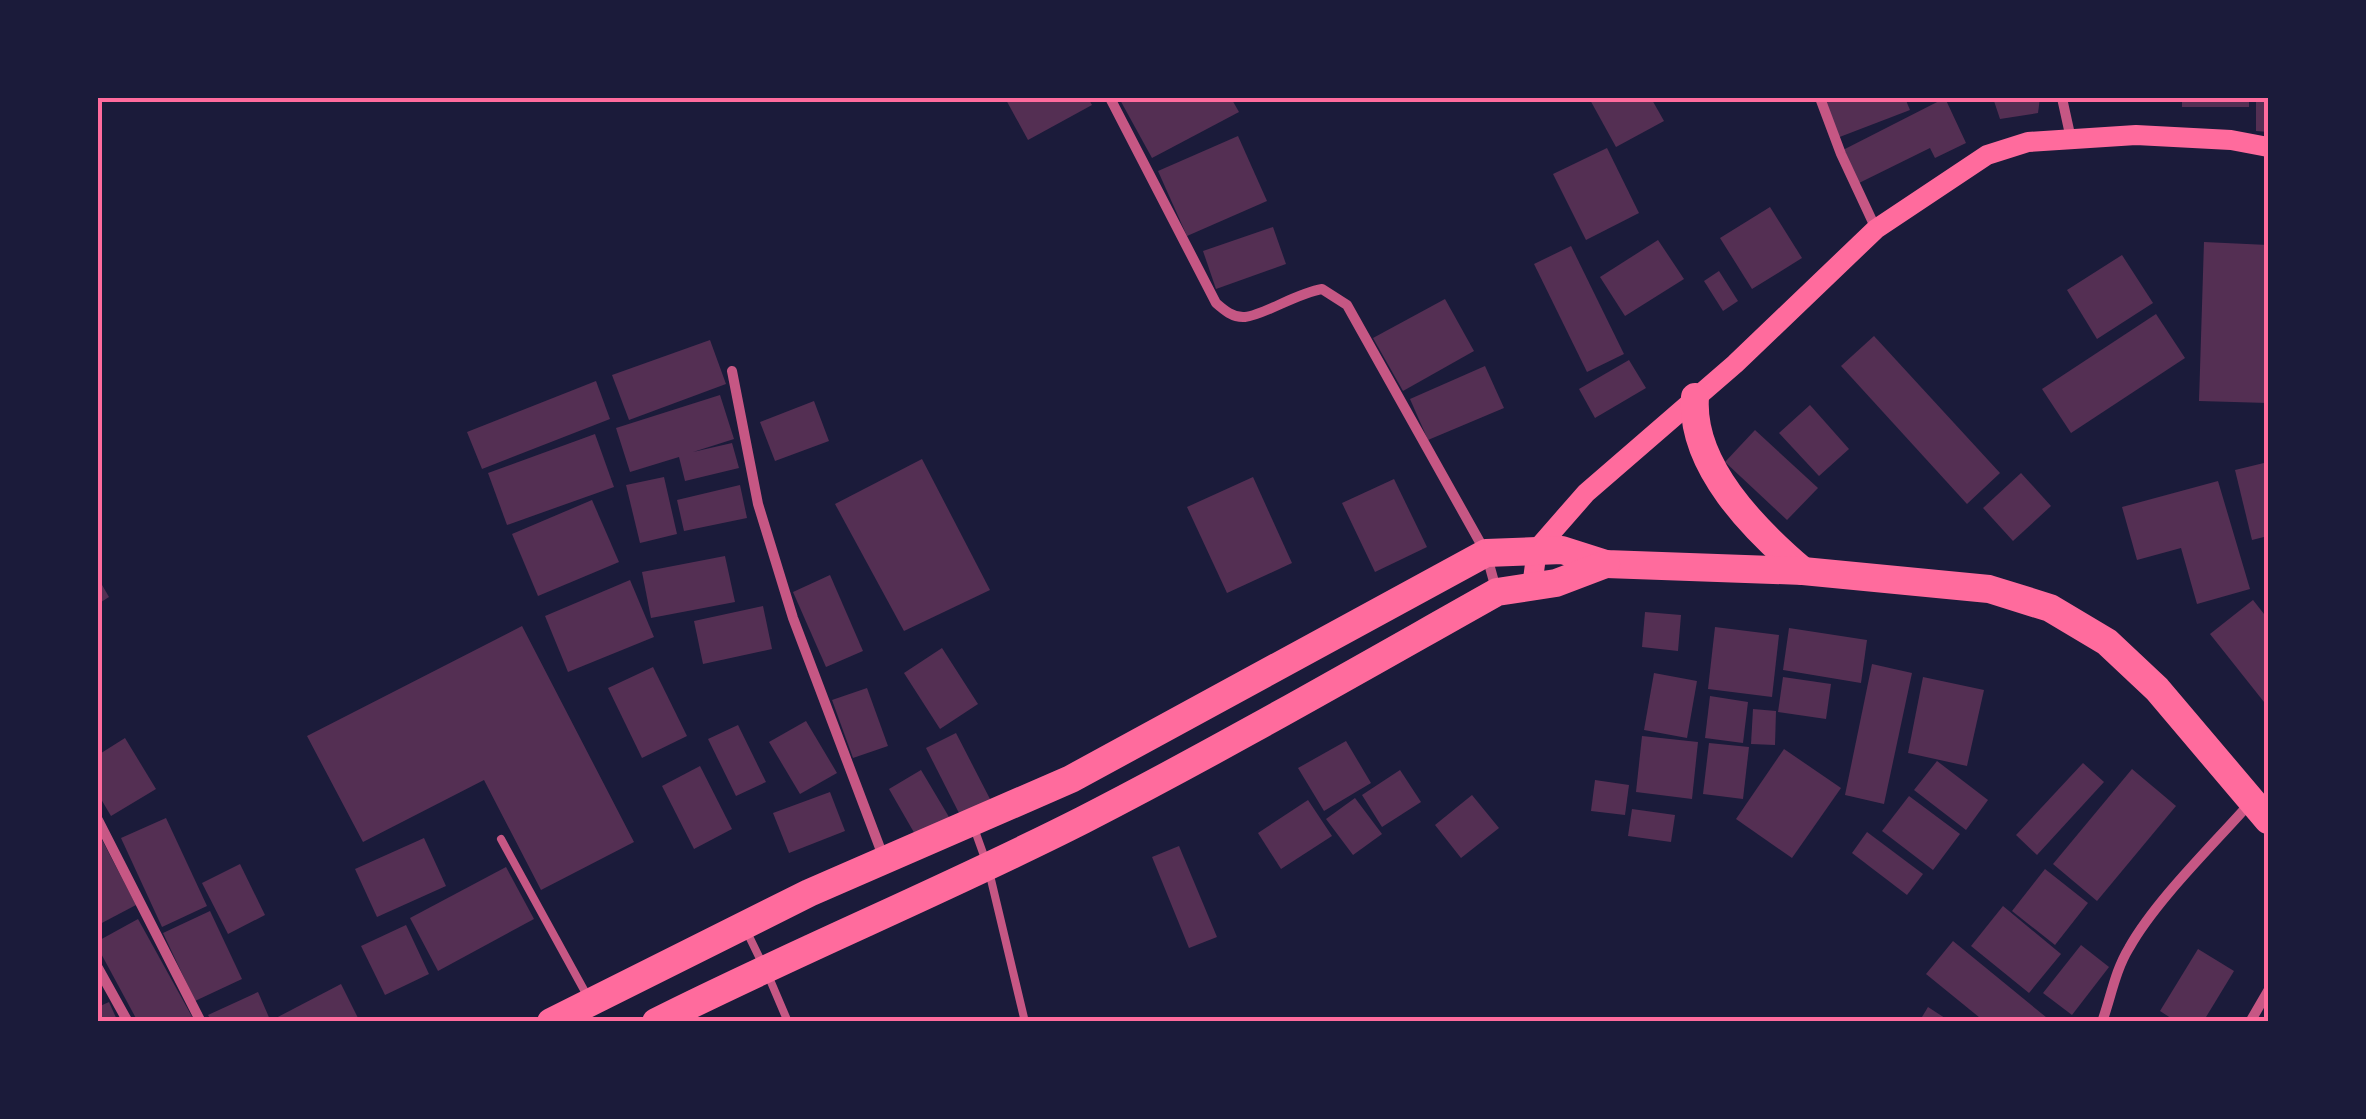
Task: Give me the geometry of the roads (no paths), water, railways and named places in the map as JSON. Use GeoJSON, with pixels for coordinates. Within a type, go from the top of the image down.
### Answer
{"type":"FeatureCollection","features":[{"type":"Feature","properties":{"kind":"highway"},"geometry":{"type":"LineString","coordinates":[[1695,396],[1696,421],[1717,474],[1749,519],[1803,572]]}},
{"type":"Feature","properties":{"kind":"highway"},"geometry":{"type":"LineString","coordinates":[[551,1022],[809,893],[1071,779],[1486,553],[1562,550],[1606,564],[1803,572],[1989,589],[2050,608],[2107,642],[2158,689],[2260,811]]}},
{"type":"Feature","properties":{"kind":"highway"},"geometry":{"type":"LineString","coordinates":[[656,1022],[764,967],[988,867],[1234,739],[1497,592],[1556,582],[1606,564]]}},
{"type":"Feature","properties":{"kind":"main road"},"geometry":{"type":"LineString","coordinates":[[1532,587],[1537,549],[1586,493],[1734,364],[1876,230],[1987,154],[2028,142],[2136,134],[2232,140],[2268,147]]}},
{"type":"Feature","properties":{"kind":"street"},"geometry":{"type":"LineString","coordinates":[[1110,98],[1216,304],[1228,314],[1245,317],[1322,288],[1347,305],[1486,553],[1497,592]]}},
{"type":"Feature","properties":{"kind":"street"},"geometry":{"type":"LineString","coordinates":[[1820,98],[1876,230]]}},
{"type":"Feature","properties":{"kind":"street"},"geometry":{"type":"LineString","coordinates":[[2062,98],[2071,139]]}},
{"type":"Feature","properties":{"kind":"street"},"geometry":{"type":"LineString","coordinates":[[732,372],[758,504],[793,618],[886,862]]}},
{"type":"Feature","properties":{"kind":"street"},"geometry":{"type":"LineString","coordinates":[[2102,1022],[2113,982],[2144,924],[2260,811]]}},
{"type":"Feature","properties":{"kind":"street"},"geometry":{"type":"LineString","coordinates":[[98,820],[201,1022]]}},
{"type":"Feature","properties":{"kind":"street"},"geometry":{"type":"LineString","coordinates":[[98,968],[128,1022]]}},
{"type":"Feature","properties":{"kind":"street"},"geometry":{"type":"LineString","coordinates":[[2250,1022],[2268,992]]}},
{"type":"Feature","properties":{"kind":"lane"},"geometry":{"type":"LineString","coordinates":[[972,823],[988,867],[1025,1022]]}},
{"type":"Feature","properties":{"kind":"lane"},"geometry":{"type":"LineString","coordinates":[[501,839],[591,1003]]}},
{"type":"Feature","properties":{"kind":"lane"},"geometry":{"type":"LineString","coordinates":[[744,926],[788,1022]]}}]}
